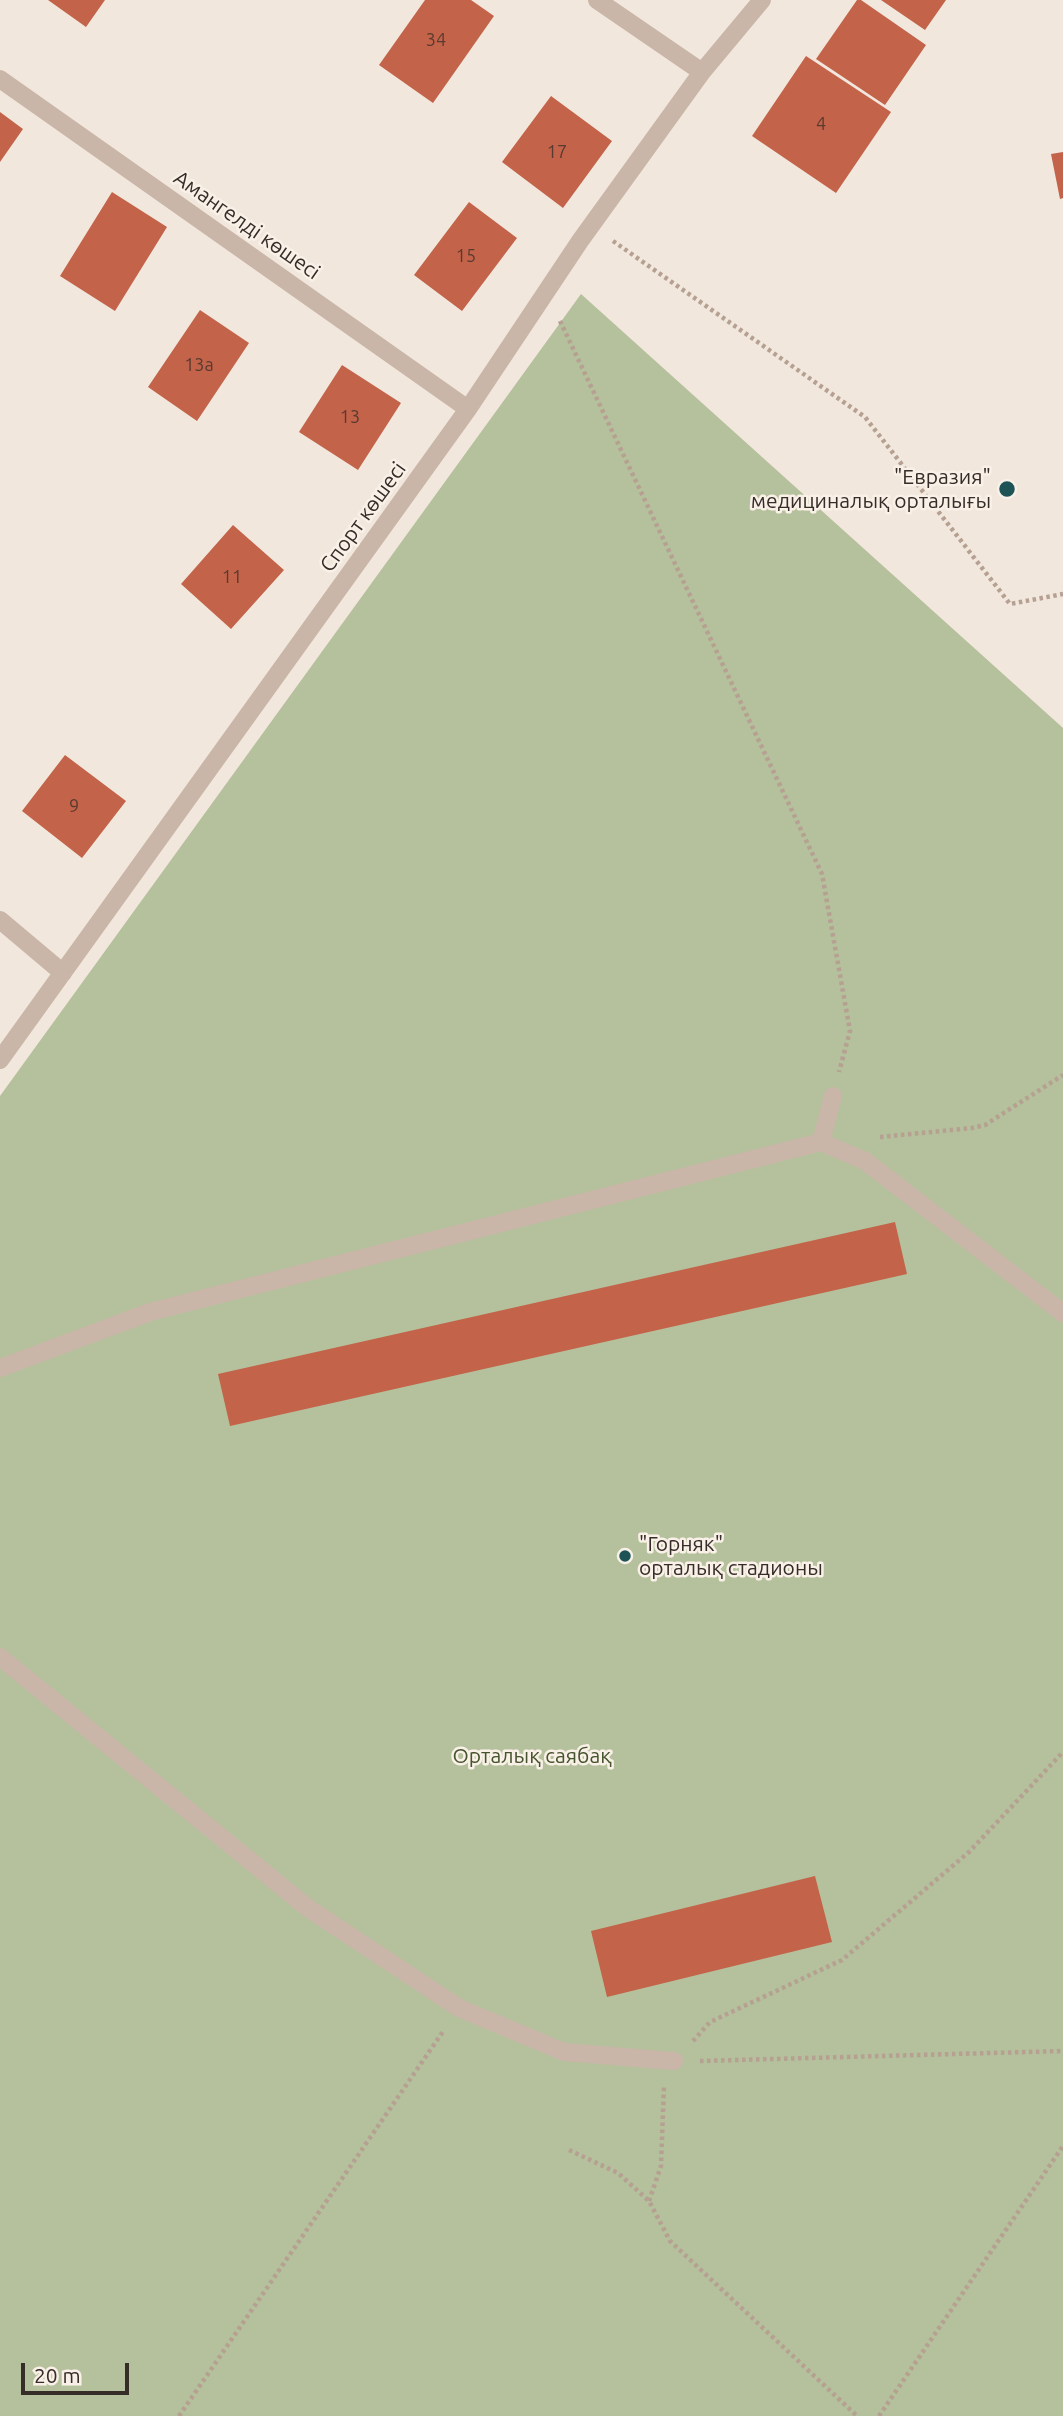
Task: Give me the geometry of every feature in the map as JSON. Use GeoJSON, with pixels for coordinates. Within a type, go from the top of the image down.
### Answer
{"type":"FeatureCollection","features":[{"type":"Feature","properties":{"kind":"street"},"geometry":{"type":"LineString","coordinates":[[597,0],[702,72]]}},
{"type":"Feature","properties":{"kind":"street","name":"Спорт көшесі"},"geometry":{"type":"LineString","coordinates":[[0,1060],[468,409],[591,226],[702,72],[762,0]]}},
{"type":"Feature","properties":{"kind":"street","name":"Амангелді көшесі"},"geometry":{"type":"LineString","coordinates":[[0,79],[468,409]]}},
{"type":"Feature","properties":{"kind":"street"},"geometry":{"type":"LineString","coordinates":[[0,920],[63,972]]}},
{"type":"Feature","properties":{"kind":"street"},"geometry":{"type":"LineString","coordinates":[[821,1142],[833,1096]]}},
{"type":"Feature","properties":{"kind":"street"},"geometry":{"type":"LineString","coordinates":[[0,1368],[150,1312],[821,1142],[864,1161],[1063,1313]]}},
{"type":"Feature","properties":{"kind":"street"},"geometry":{"type":"LineString","coordinates":[[0,1657],[308,1908],[459,2008],[564,2052],[674,2061]]}},
{"type":"Feature","properties":{"kind":"path"},"geometry":{"type":"LineString","coordinates":[[591,226],[865,417],[1010,604],[1063,594]]}},
{"type":"Feature","properties":{"kind":"path"},"geometry":{"type":"LineString","coordinates":[[546,292],[822,874],[850,1031],[833,1096]]}},
{"type":"Feature","properties":{"kind":"path"},"geometry":{"type":"LineString","coordinates":[[876,1137],[985,1125],[1063,1075]]}},
{"type":"Feature","properties":{"kind":"path"},"geometry":{"type":"LineString","coordinates":[[649,2202],[661,2166],[664,2075],[674,2061],[710,2022],[842,1961],[969,1852],[1063,1752]]}},
{"type":"Feature","properties":{"kind":"path"},"geometry":{"type":"LineString","coordinates":[[179,2416],[459,2008]]}},
{"type":"Feature","properties":{"kind":"path"},"geometry":{"type":"LineString","coordinates":[[674,2061],[1063,2051]]}},
{"type":"Feature","properties":{"kind":"path"},"geometry":{"type":"LineString","coordinates":[[879,2416],[1063,2146]]}},
{"type":"Feature","properties":{"kind":"path"},"geometry":{"type":"LineString","coordinates":[[569,2150],[618,2173],[649,2202],[670,2241],[857,2416]]}},
{"type":"Feature","properties":{"kind":"green space","name":"Орталық саябақ"},"geometry":{"type":"Polygon","coordinates":[[[581,294],[1063,728],[1063,2416],[0,2416],[0,1096],[581,294]]]}},
{"type":"Feature","properties":{"kind":"building"},"geometry":{"type":"Polygon","coordinates":[[[48,0],[105,0],[86,27],[48,0]]]}},
{"type":"Feature","properties":{"kind":"building"},"geometry":{"type":"Polygon","coordinates":[[[425,0],[471,0],[494,16],[433,103],[379,65],[425,0]]]}},
{"type":"Feature","properties":{"kind":"building"},"geometry":{"type":"Polygon","coordinates":[[[857,0],[861,0],[926,45],[885,105],[816,59],[857,0]]]}},
{"type":"Feature","properties":{"kind":"building"},"geometry":{"type":"Polygon","coordinates":[[[881,0],[946,0],[925,30],[881,0]]]}},
{"type":"Feature","properties":{"kind":"building"},"geometry":{"type":"Polygon","coordinates":[[[806,56],[891,112],[836,193],[752,136],[806,56]]]}},
{"type":"Feature","properties":{"kind":"building"},"geometry":{"type":"Polygon","coordinates":[[[551,96],[612,141],[563,208],[502,162],[551,96]]]}},
{"type":"Feature","properties":{"kind":"building"},"geometry":{"type":"Polygon","coordinates":[[[0,112],[23,129],[0,162],[0,112]]]}},
{"type":"Feature","properties":{"kind":"building"},"geometry":{"type":"Polygon","coordinates":[[[1063,152],[1063,198],[1060,199],[1051,154],[1063,152]]]}},
{"type":"Feature","properties":{"kind":"building"},"geometry":{"type":"Polygon","coordinates":[[[112,192],[167,227],[115,311],[60,276],[112,192]]]}},
{"type":"Feature","properties":{"kind":"building"},"geometry":{"type":"Polygon","coordinates":[[[469,202],[517,238],[462,311],[414,275],[469,202]]]}},
{"type":"Feature","properties":{"kind":"building"},"geometry":{"type":"Polygon","coordinates":[[[200,310],[249,343],[197,421],[148,387],[200,310]]]}},
{"type":"Feature","properties":{"kind":"building"},"geometry":{"type":"Polygon","coordinates":[[[342,365],[401,403],[358,470],[299,432],[342,365]]]}},
{"type":"Feature","properties":{"kind":"building"},"geometry":{"type":"Polygon","coordinates":[[[233,525],[284,570],[231,629],[181,584],[233,525]]]}},
{"type":"Feature","properties":{"kind":"building"},"geometry":{"type":"Polygon","coordinates":[[[65,755],[126,801],[82,858],[22,811],[65,755]]]}},
{"type":"Feature","properties":{"kind":"building"},"geometry":{"type":"Polygon","coordinates":[[[895,1222],[907,1274],[230,1426],[218,1374],[895,1222]]]}},
{"type":"Feature","properties":{"kind":"building"},"geometry":{"type":"Polygon","coordinates":[[[815,1876],[832,1942],[607,1997],[591,1931],[815,1876]]]}},
{"type":"Feature","properties":{"kind":"place","name":"\"Евразия\" медициналық орталығы"},"geometry":{"type":"Point","coordinates":[1007,489]}},
{"type":"Feature","properties":{"kind":"place","name":"\"Горняк\" орталық стадионы"},"geometry":{"type":"Point","coordinates":[625,1556]}}]}
